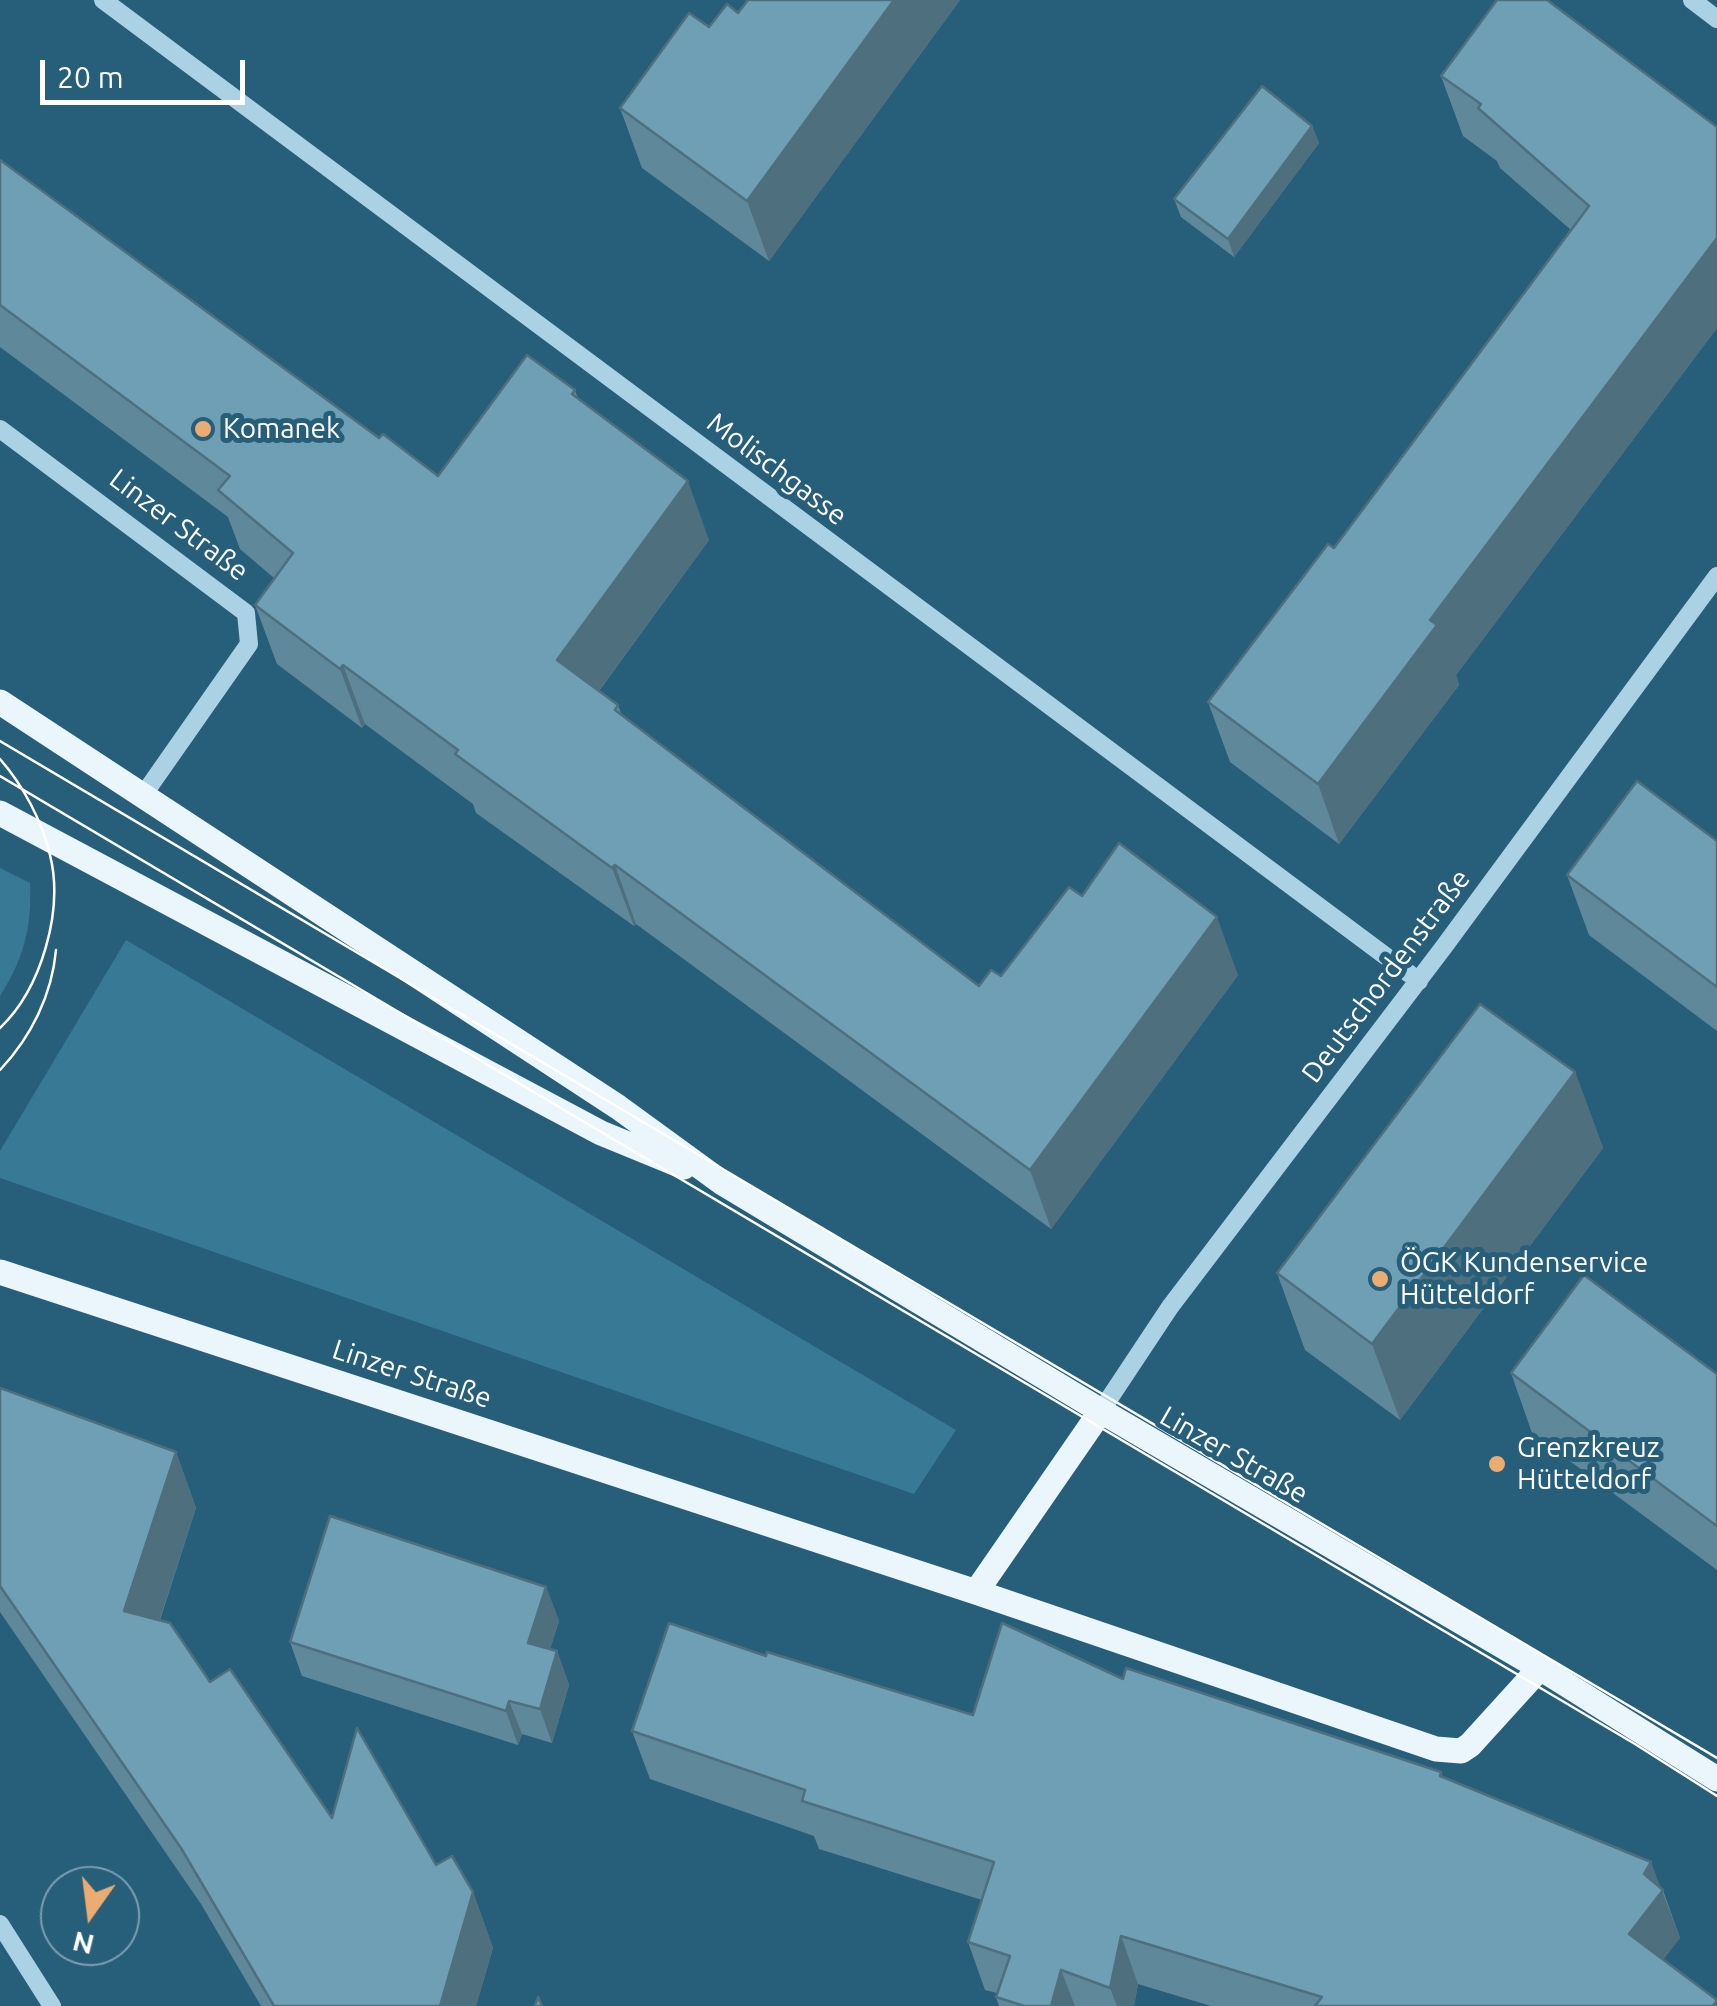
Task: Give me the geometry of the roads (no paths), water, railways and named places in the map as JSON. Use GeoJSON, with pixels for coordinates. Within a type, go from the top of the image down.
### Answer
{"type":"FeatureCollection","features":[{"type":"Feature","properties":{"kind":"main road","name":"Linzer Straße"},"geometry":{"type":"LineString","coordinates":[[0,702],[618,1107],[721,1182],[1101,1411],[1540,1668],[1717,1780]]}},
{"type":"Feature","properties":{"kind":"main road","name":"Linzer Straße"},"geometry":{"type":"LineString","coordinates":[[0,813],[601,1133],[721,1182]]}},
{"type":"Feature","properties":{"kind":"main road","name":"Linzer Straße"},"geometry":{"type":"LineString","coordinates":[[0,1272],[1449,1751],[1461,1751],[1480,1737],[1540,1668]]}},
{"type":"Feature","properties":{"kind":"main road"},"geometry":{"type":"LineString","coordinates":[[976,1592],[1101,1411]]}},
{"type":"Feature","properties":{"kind":"street","name":"Molischgasse"},"geometry":{"type":"LineString","coordinates":[[104,0],[1419,980]]}},
{"type":"Feature","properties":{"kind":"street"},"geometry":{"type":"LineString","coordinates":[[1692,0],[1717,19]]}},
{"type":"Feature","properties":{"kind":"street","name":"Linzer Straße"},"geometry":{"type":"LineString","coordinates":[[0,428],[246,613],[249,644],[144,794]]}},
{"type":"Feature","properties":{"kind":"street","name":"Deutschordenstraße"},"geometry":{"type":"LineString","coordinates":[[1101,1411],[1170,1306],[1419,980],[1717,576]]}},
{"type":"Feature","properties":{"kind":"street"},"geometry":{"type":"LineString","coordinates":[[0,1924],[52,2006]]}},
{"type":"Feature","properties":{"kind":"tram line"},"geometry":{"type":"LineString","coordinates":[[0,741],[1717,1758]]}},
{"type":"Feature","properties":{"kind":"tram line"},"geometry":{"type":"LineString","coordinates":[[0,759],[37,817],[54,877],[51,924],[38,971],[0,1028]]}},
{"type":"Feature","properties":{"kind":"tram line"},"geometry":{"type":"LineString","coordinates":[[0,776],[1717,1796]]}},
{"type":"Feature","properties":{"kind":"tram line"},"geometry":{"type":"LineString","coordinates":[[0,1070],[38,1014],[50,983],[56,950]]}},
{"type":"Feature","properties":{"kind":"place","name":"Komanek"},"geometry":{"type":"Point","coordinates":[203,429]}},
{"type":"Feature","properties":{"kind":"place","name":"ÖGK Kundenservice Hütteldorf"},"geometry":{"type":"Point","coordinates":[1380,1279]}},
{"type":"Feature","properties":{"kind":"place","name":"Grenzkreuz Hütteldorf"},"geometry":{"type":"Point","coordinates":[1497,1464]}}]}
